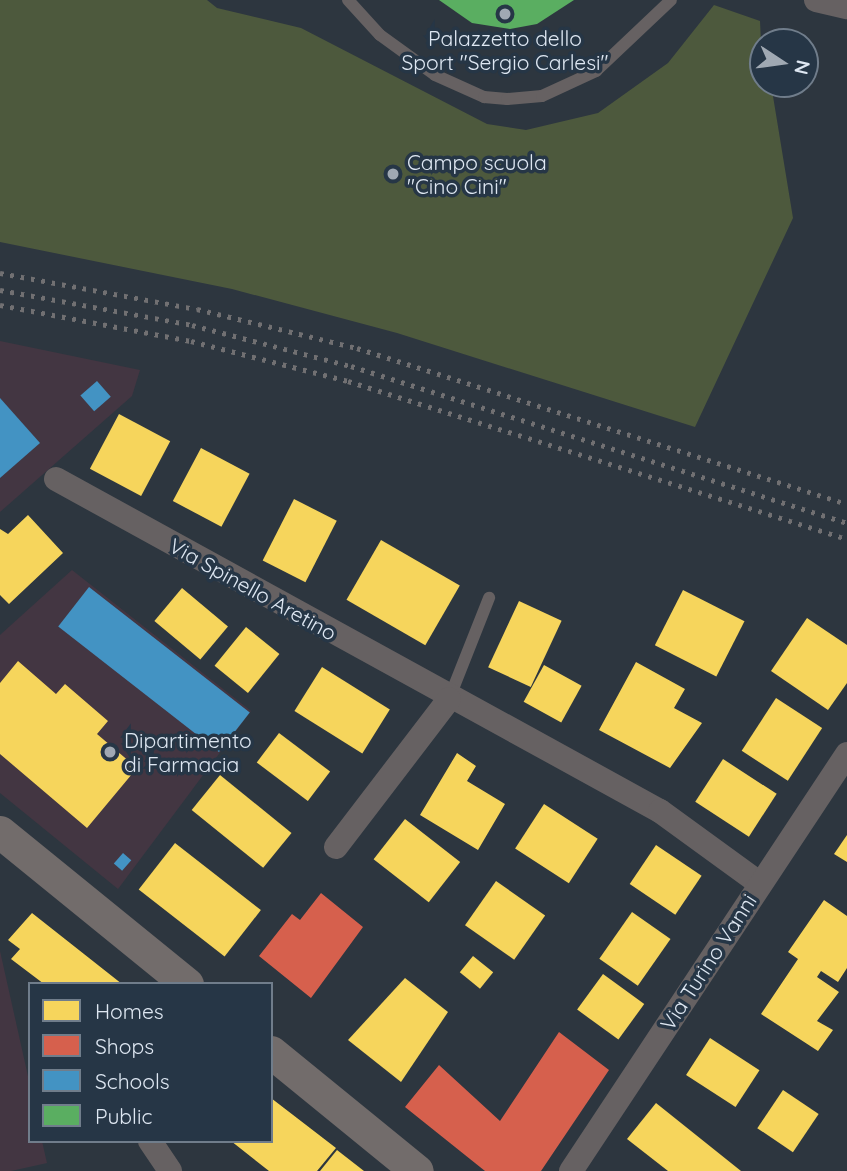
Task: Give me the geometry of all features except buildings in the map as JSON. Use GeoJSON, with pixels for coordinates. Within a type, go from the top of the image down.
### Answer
{"type":"FeatureCollection","features":[{"type":"Feature","properties":{"kind":"main road"},"geometry":{"type":"LineString","coordinates":[[0,832],[185,982]]}},
{"type":"Feature","properties":{"kind":"main road"},"geometry":{"type":"LineString","coordinates":[[273,1054],[417,1171]]}},
{"type":"Feature","properties":{"kind":"street"},"geometry":{"type":"LineString","coordinates":[[816,0],[847,7]]}},
{"type":"Feature","properties":{"kind":"street","name":"Via Spinello Aretino"},"geometry":{"type":"LineString","coordinates":[[56,480],[449,699],[660,811],[759,883]]}},
{"type":"Feature","properties":{"kind":"street"},"geometry":{"type":"LineString","coordinates":[[336,847],[449,699]]}},
{"type":"Feature","properties":{"kind":"street","name":"Via Turino Vanni"},"geometry":{"type":"LineString","coordinates":[[571,1171],[759,883],[847,754]]}},
{"type":"Feature","properties":{"kind":"street"},"geometry":{"type":"LineString","coordinates":[[151,1143],[170,1171]]}},
{"type":"Feature","properties":{"kind":"lane"},"geometry":{"type":"LineString","coordinates":[[348,0],[380,35],[435,75],[484,97],[506,99],[542,96],[585,78],[640,35],[671,0]]}},
{"type":"Feature","properties":{"kind":"lane"},"geometry":{"type":"LineString","coordinates":[[449,699],[489,598]]}},
{"type":"Feature","properties":{"kind":"shaded area"},"geometry":{"type":"Polygon","coordinates":[[[0,341],[140,370],[132,396],[0,512],[0,341]]]}},
{"type":"Feature","properties":{"kind":"shaded area","name":"Dipartimento di Farmacia"},"geometry":{"type":"Polygon","coordinates":[[[72,570],[251,711],[118,889],[0,793],[0,635],[72,570]]]}},
{"type":"Feature","properties":{"kind":"shaded area"},"geometry":{"type":"Polygon","coordinates":[[[0,951],[28,1076],[28,1143],[42,1143],[47,1163],[0,1171],[0,951]]]}},
{"type":"Feature","properties":{"kind":"green space","name":"Campo scuola \"Cino Cini\""},"geometry":{"type":"Polygon","coordinates":[[[0,0],[207,0],[217,8],[301,28],[487,124],[526,130],[598,113],[668,63],[714,5],[760,21],[760,28],[749,28],[749,98],[773,98],[793,218],[695,427],[397,333],[232,289],[0,242],[0,0]]]}},
{"type":"Feature","properties":{"kind":"railway"},"geometry":{"type":"LineString","coordinates":[[0,273],[197,309],[357,348],[847,504]]}},
{"type":"Feature","properties":{"kind":"railway"},"geometry":{"type":"LineString","coordinates":[[0,290],[192,325],[351,366],[847,523]]}},
{"type":"Feature","properties":{"kind":"railway"},"geometry":{"type":"LineString","coordinates":[[0,305],[191,341],[348,381],[847,539]]}},
{"type":"Feature","properties":{"kind":"place","name":"Palazzetto dello Sport \"Sergio Carlesi\""},"geometry":{"type":"Point","coordinates":[505,14]}},
{"type":"Feature","properties":{"kind":"place","name":"Campo scuola \"Cino Cini\""},"geometry":{"type":"Point","coordinates":[393,174]}},
{"type":"Feature","properties":{"kind":"place","name":"Dipartimento di Farmacia"},"geometry":{"type":"Point","coordinates":[110,752]}}]}
